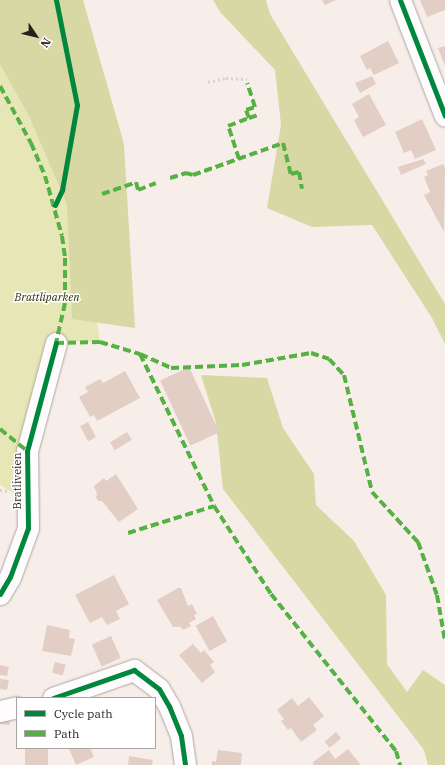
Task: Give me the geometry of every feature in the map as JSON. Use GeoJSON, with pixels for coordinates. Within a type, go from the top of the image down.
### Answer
{"type":"FeatureCollection","features":[{"type":"Feature","properties":{"kind":"street"},"geometry":{"type":"LineString","coordinates":[[400,0],[445,116]]}},
{"type":"Feature","properties":{"kind":"street","name":"Bratliveien"},"geometry":{"type":"LineString","coordinates":[[0,594],[10,576],[28,528],[27,452],[56,343]]}},
{"type":"Feature","properties":{"kind":"street"},"geometry":{"type":"LineString","coordinates":[[56,697],[134,670],[159,689],[169,706],[181,736],[185,765]]}},
{"type":"Feature","properties":{"kind":"street"},"geometry":{"type":"LineString","coordinates":[[0,710],[16,707]]}},
{"type":"Feature","properties":{"kind":"path"},"geometry":{"type":"LineString","coordinates":[[208,82],[226,78],[247,79]]}},
{"type":"Feature","properties":{"kind":"green space","name":"Brattliparken"},"geometry":{"type":"Polygon","coordinates":[[[0,0],[63,91],[100,342],[64,341],[22,498],[0,485],[0,0]]]}},
{"type":"Feature","properties":{"kind":"green space"},"geometry":{"type":"Polygon","coordinates":[[[0,0],[83,0],[124,144],[135,328],[72,319],[67,204],[29,116],[0,64],[0,0]]]}},
{"type":"Feature","properties":{"kind":"green space"},"geometry":{"type":"Polygon","coordinates":[[[213,0],[266,0],[270,14],[445,304],[445,344],[432,318],[372,225],[312,227],[267,208],[281,125],[275,70],[220,12],[213,0]]]}},
{"type":"Feature","properties":{"kind":"green space"},"geometry":{"type":"Polygon","coordinates":[[[201,375],[267,378],[283,428],[314,474],[316,505],[354,541],[386,595],[387,664],[407,692],[423,670],[445,685],[445,765],[428,765],[424,750],[223,489],[216,423],[201,375]]]}},
{"type":"Feature","properties":{"kind":"building"},"geometry":{"type":"Polygon","coordinates":[[[322,0],[336,0],[325,5],[322,0]]]}},
{"type":"Feature","properties":{"kind":"building"},"geometry":{"type":"Polygon","coordinates":[[[420,0],[445,0],[445,10],[427,17],[420,0]]]}},
{"type":"Feature","properties":{"kind":"building"},"geometry":{"type":"Polygon","coordinates":[[[388,41],[399,63],[374,75],[370,68],[367,70],[360,56],[388,41]]]}},
{"type":"Feature","properties":{"kind":"building"},"geometry":{"type":"Polygon","coordinates":[[[445,46],[445,66],[438,48],[445,46]]]}},
{"type":"Feature","properties":{"kind":"building"},"geometry":{"type":"Polygon","coordinates":[[[372,76],[376,84],[360,93],[355,83],[372,76]]]}},
{"type":"Feature","properties":{"kind":"building"},"geometry":{"type":"Polygon","coordinates":[[[369,94],[386,125],[363,137],[354,120],[359,117],[352,104],[369,94]]]}},
{"type":"Feature","properties":{"kind":"building"},"geometry":{"type":"Polygon","coordinates":[[[422,119],[436,150],[415,159],[411,150],[404,153],[395,132],[422,119]]]}},
{"type":"Feature","properties":{"kind":"building"},"geometry":{"type":"Polygon","coordinates":[[[423,159],[426,164],[401,175],[398,167],[423,159]]]}},
{"type":"Feature","properties":{"kind":"building"},"geometry":{"type":"Polygon","coordinates":[[[443,164],[445,168],[444,232],[424,195],[430,192],[424,177],[428,175],[426,171],[443,164]]]}},
{"type":"Feature","properties":{"kind":"building"},"geometry":{"type":"Polygon","coordinates":[[[189,367],[219,432],[190,446],[160,381],[189,367]]]}},
{"type":"Feature","properties":{"kind":"building"},"geometry":{"type":"Polygon","coordinates":[[[125,371],[140,398],[97,421],[94,415],[90,417],[79,397],[88,392],[85,387],[100,379],[103,383],[125,371]]]}},
{"type":"Feature","properties":{"kind":"building"},"geometry":{"type":"Polygon","coordinates":[[[88,422],[96,437],[88,441],[80,426],[88,422]]]}},
{"type":"Feature","properties":{"kind":"building"},"geometry":{"type":"Polygon","coordinates":[[[127,432],[132,440],[115,450],[110,443],[127,432]]]}},
{"type":"Feature","properties":{"kind":"building"},"geometry":{"type":"Polygon","coordinates":[[[116,474],[138,509],[119,522],[102,501],[98,501],[94,486],[104,478],[106,481],[116,474]]]}},
{"type":"Feature","properties":{"kind":"building"},"geometry":{"type":"Polygon","coordinates":[[[114,575],[129,604],[116,611],[120,619],[107,625],[102,617],[90,623],[75,595],[114,575]]]}},
{"type":"Feature","properties":{"kind":"building"},"geometry":{"type":"Polygon","coordinates":[[[178,588],[181,588],[188,606],[192,604],[197,614],[194,615],[196,619],[189,623],[191,626],[183,630],[181,627],[173,627],[157,600],[178,588]]]}},
{"type":"Feature","properties":{"kind":"building"},"geometry":{"type":"Polygon","coordinates":[[[213,616],[227,641],[210,651],[196,626],[213,616]]]}},
{"type":"Feature","properties":{"kind":"building"},"geometry":{"type":"Polygon","coordinates":[[[47,625],[70,630],[69,638],[75,639],[71,656],[42,651],[47,625]]]}},
{"type":"Feature","properties":{"kind":"building"},"geometry":{"type":"Polygon","coordinates":[[[111,636],[121,658],[102,666],[92,645],[111,636]]]}},
{"type":"Feature","properties":{"kind":"building"},"geometry":{"type":"Polygon","coordinates":[[[193,644],[201,653],[204,650],[214,662],[210,665],[215,672],[202,683],[179,655],[193,644]]]}},
{"type":"Feature","properties":{"kind":"building"},"geometry":{"type":"Polygon","coordinates":[[[55,662],[66,665],[63,675],[52,673],[55,662]]]}},
{"type":"Feature","properties":{"kind":"building"},"geometry":{"type":"Polygon","coordinates":[[[0,665],[9,667],[7,676],[0,675],[0,665]]]}},
{"type":"Feature","properties":{"kind":"building"},"geometry":{"type":"Polygon","coordinates":[[[0,679],[9,680],[7,690],[0,689],[0,679]]]}},
{"type":"Feature","properties":{"kind":"building"},"geometry":{"type":"Polygon","coordinates":[[[309,697],[324,716],[313,725],[317,730],[301,742],[291,728],[288,730],[281,721],[284,719],[277,710],[292,698],[298,706],[309,697]]]}},
{"type":"Feature","properties":{"kind":"building"},"geometry":{"type":"Polygon","coordinates":[[[1,714],[11,716],[9,725],[0,724],[1,714]]]}},
{"type":"Feature","properties":{"kind":"building"},"geometry":{"type":"Polygon","coordinates":[[[336,732],[341,738],[330,748],[325,742],[336,732]]]}},
{"type":"Feature","properties":{"kind":"building"},"geometry":{"type":"Polygon","coordinates":[[[25,749],[48,749],[48,765],[25,765],[25,749]]]}},
{"type":"Feature","properties":{"kind":"building"},"geometry":{"type":"Polygon","coordinates":[[[69,749],[90,749],[94,757],[76,765],[69,749]]]}},
{"type":"Feature","properties":{"kind":"building"},"geometry":{"type":"Polygon","coordinates":[[[348,749],[361,765],[313,765],[313,762],[329,750],[335,759],[348,749]]]}},
{"type":"Feature","properties":{"kind":"building"},"geometry":{"type":"Polygon","coordinates":[[[218,750],[242,753],[241,765],[212,765],[212,761],[216,762],[218,750]]]}},
{"type":"Feature","properties":{"kind":"building"},"geometry":{"type":"Polygon","coordinates":[[[129,756],[153,760],[152,765],[128,765],[129,756]]]}},
{"type":"Feature","properties":{"kind":"marked path"},"geometry":{"type":"LineString","coordinates":[[239,159],[228,126],[249,118],[246,110],[255,107],[247,83]]}},
{"type":"Feature","properties":{"kind":"marked path"},"geometry":{"type":"LineString","coordinates":[[0,86],[31,143],[45,176],[62,236],[65,258],[65,303],[56,343],[100,342],[140,354],[214,506],[271,594],[396,751],[400,765]]}},
{"type":"Feature","properties":{"kind":"marked path"},"geometry":{"type":"LineString","coordinates":[[249,118],[258,115]]}},
{"type":"Feature","properties":{"kind":"marked path"},"geometry":{"type":"LineString","coordinates":[[170,178],[186,173],[193,175],[283,143],[291,174],[299,172],[302,189]]}},
{"type":"Feature","properties":{"kind":"marked path"},"geometry":{"type":"LineString","coordinates":[[102,194],[136,182],[138,190],[156,183]]}},
{"type":"Feature","properties":{"kind":"marked path"},"geometry":{"type":"LineString","coordinates":[[140,354],[171,368],[242,365],[311,353],[329,359],[344,375],[372,492],[418,542],[437,595],[445,641]]}},
{"type":"Feature","properties":{"kind":"marked path"},"geometry":{"type":"LineString","coordinates":[[0,429],[27,451]]}},
{"type":"Feature","properties":{"kind":"marked path"},"geometry":{"type":"LineString","coordinates":[[128,533],[214,506]]}},
{"type":"Feature","properties":{"kind":"cycle path"},"geometry":{"type":"LineString","coordinates":[[55,205],[62,190],[77,105],[56,0]]}},
{"type":"Feature","properties":{"kind":"cycle path"},"geometry":{"type":"LineString","coordinates":[[400,0],[445,116]]}},
{"type":"Feature","properties":{"kind":"cycle path"},"geometry":{"type":"LineString","coordinates":[[0,594],[10,577],[28,528],[27,451],[56,343]]}},
{"type":"Feature","properties":{"kind":"cycle path"},"geometry":{"type":"LineString","coordinates":[[56,697],[134,670],[159,689],[169,706],[181,736],[185,765]]}}]}
